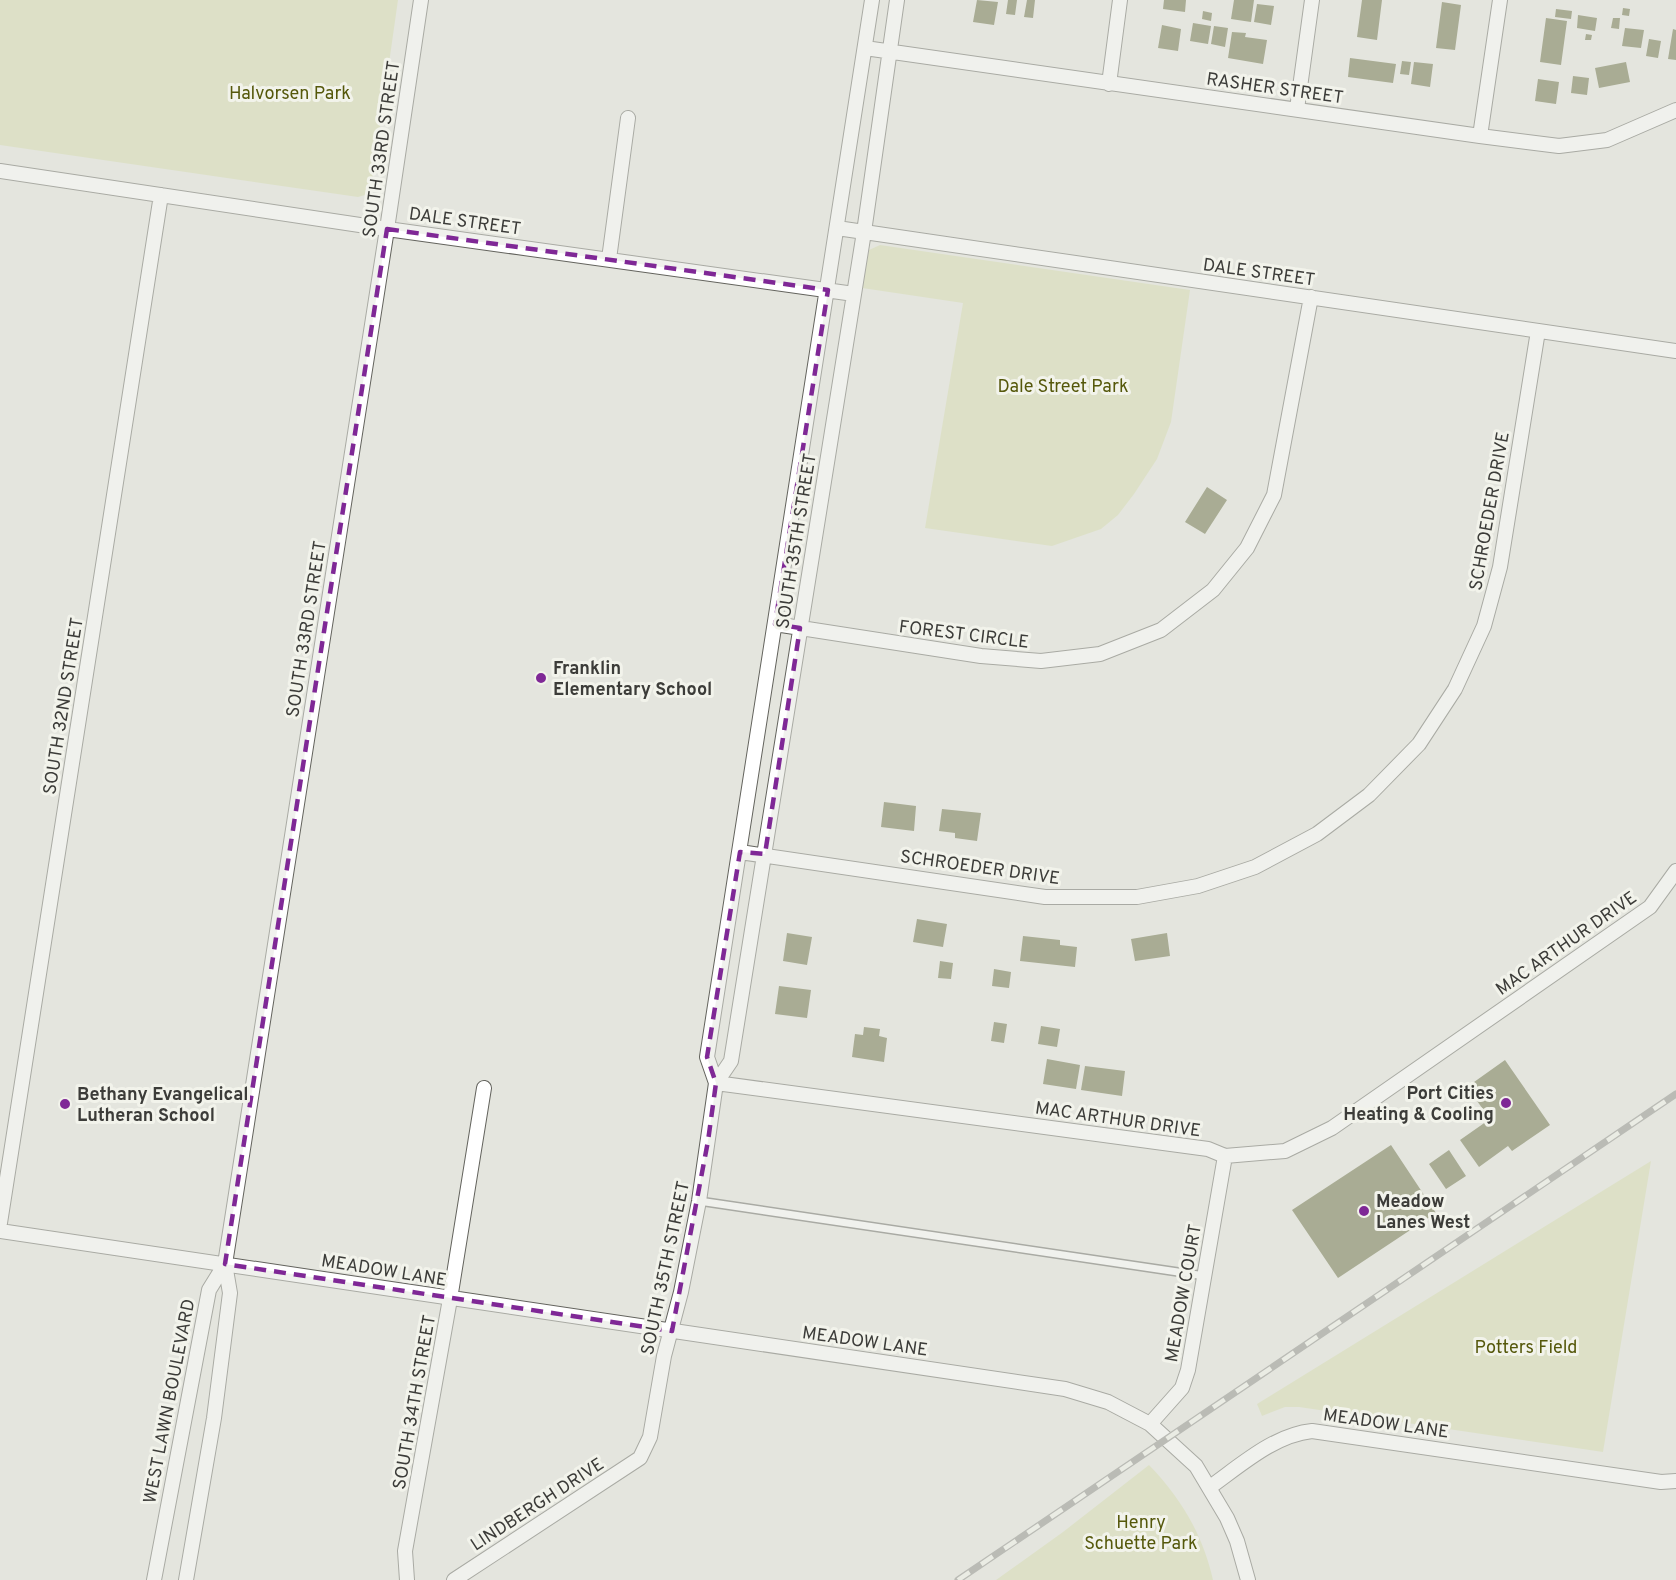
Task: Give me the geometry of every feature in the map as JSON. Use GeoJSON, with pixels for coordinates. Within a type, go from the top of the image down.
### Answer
{"type":"FeatureCollection","features":[{"type":"Feature","properties":{"kind":"street","name":"SOUTH 33RD STREET"},"geometry":{"type":"LineString","coordinates":[[225,1264],[421,0]]}},
{"type":"Feature","properties":{"kind":"street","name":"SOUTH 35TH STREET"},"geometry":{"type":"LineString","coordinates":[[716,1083],[707,1057],[872,0]]}},
{"type":"Feature","properties":{"kind":"street","name":"SOUTH 35TH STREET"},"geometry":{"type":"LineString","coordinates":[[640,1458],[650,1437],[664,1356],[672,1331],[699,1201],[716,1083],[731,1061],[864,232],[897,0]]}},
{"type":"Feature","properties":{"kind":"street"},"geometry":{"type":"LineString","coordinates":[[1109,84],[1120,0]]}},
{"type":"Feature","properties":{"kind":"street"},"geometry":{"type":"LineString","coordinates":[[1297,109],[1312,0]]}},
{"type":"Feature","properties":{"kind":"street"},"geometry":{"type":"LineString","coordinates":[[1480,136],[1500,0]]}},
{"type":"Feature","properties":{"kind":"street","name":"RASHER STREET"},"geometry":{"type":"LineString","coordinates":[[865,48],[1559,146],[1607,140],[1676,110]]}},
{"type":"Feature","properties":{"kind":"street"},"geometry":{"type":"LineString","coordinates":[[609,259],[628,117]]}},
{"type":"Feature","properties":{"kind":"street","name":"DALE STREET"},"geometry":{"type":"LineString","coordinates":[[0,171],[387,229],[854,294]]}},
{"type":"Feature","properties":{"kind":"street","name":"SOUTH 32ND STREET"},"geometry":{"type":"LineString","coordinates":[[0,1223],[161,195]]}},
{"type":"Feature","properties":{"kind":"street","name":"DALE STREET"},"geometry":{"type":"LineString","coordinates":[[837,228],[1676,351]]}},
{"type":"Feature","properties":{"kind":"street","name":"FOREST CIRCLE"},"geometry":{"type":"LineString","coordinates":[[776,624],[981,656],[1041,661],[1100,654],[1161,630],[1213,590],[1246,548],[1275,495],[1311,297]]}},
{"type":"Feature","properties":{"kind":"street","name":"SCHROEDER DRIVE"},"geometry":{"type":"LineString","coordinates":[[740,852],[1045,897],[1137,897],[1198,886],[1255,867],[1317,834],[1369,795],[1419,744],[1455,689],[1484,626],[1500,567],[1538,331]]}},
{"type":"Feature","properties":{"kind":"street","name":"MAC ARTHUR DRIVE"},"geometry":{"type":"LineString","coordinates":[[716,1083],[1208,1149],[1225,1156],[1285,1150],[1332,1128],[1650,907],[1676,871]]}},
{"type":"Feature","properties":{"kind":"street","name":"SOUTH 34TH STREET"},"geometry":{"type":"LineString","coordinates":[[407,1580],[405,1551],[450,1299],[484,1088]]}},
{"type":"Feature","properties":{"kind":"street","name":"MEADOW COURT"},"geometry":{"type":"LineString","coordinates":[[1150,1424],[1182,1388],[1188,1370],[1225,1156]]}},
{"type":"Feature","properties":{"kind":"street","name":"MEADOW LANE"},"geometry":{"type":"LineString","coordinates":[[0,1231],[1065,1389],[1108,1402],[1150,1424],[1196,1466],[1210,1487],[1275,1442],[1296,1433],[1312,1431],[1660,1482],[1676,1481]]}},
{"type":"Feature","properties":{"kind":"street"},"geometry":{"type":"LineString","coordinates":[[186,1580],[214,1418],[230,1293],[225,1264]]}},
{"type":"Feature","properties":{"kind":"street","name":"WEST LAWN BOULEVARD"},"geometry":{"type":"LineString","coordinates":[[154,1580],[209,1290],[225,1264]]}},
{"type":"Feature","properties":{"kind":"street","name":"LINDBERGH DRIVE"},"geometry":{"type":"LineString","coordinates":[[453,1580],[640,1458]]}},
{"type":"Feature","properties":{"kind":"street"},"geometry":{"type":"LineString","coordinates":[[1210,1487],[1234,1533],[1248,1580]]}},
{"type":"Feature","properties":{"kind":"lane"},"geometry":{"type":"LineString","coordinates":[[699,1201],[1205,1276]]}},
{"type":"Feature","properties":{"kind":"highlighted area"},"geometry":{"type":"Polygon","coordinates":[[[387,229],[828,290],[775,624],[800,628],[765,854],[740,852],[707,1057],[716,1083],[708,1141],[672,1331],[225,1264],[387,229]]]}},
{"type":"Feature","properties":{"kind":"green space","name":"Halvorsen Park"},"geometry":{"type":"Polygon","coordinates":[[[0,0],[398,0],[371,190],[358,197],[0,145],[0,0]]]}},
{"type":"Feature","properties":{"kind":"green space","name":"Dale Street Park"},"geometry":{"type":"Polygon","coordinates":[[[880,245],[1190,290],[1171,422],[1157,459],[1118,515],[1101,529],[1052,546],[925,528],[963,303],[862,288],[869,250],[880,245]]]}},
{"type":"Feature","properties":{"kind":"green space","name":"Potters Field"},"geometry":{"type":"Polygon","coordinates":[[[1651,1161],[1603,1452],[1299,1407],[1285,1407],[1262,1416],[1257,1404],[1651,1161]]]}},
{"type":"Feature","properties":{"kind":"green space","name":"Henry Schuette Park"},"geometry":{"type":"Polygon","coordinates":[[[1149,1465],[1181,1504],[1189,1518],[1209,1563],[1213,1580],[996,1580],[1063,1532],[1149,1465]]]}},
{"type":"Feature","properties":{"kind":"building"},"geometry":{"type":"Polygon","coordinates":[[[977,0],[998,2],[994,25],[973,22],[977,0]]]}},
{"type":"Feature","properties":{"kind":"building"},"geometry":{"type":"Polygon","coordinates":[[[1008,0],[1017,0],[1015,15],[1006,14],[1008,0]]]}},
{"type":"Feature","properties":{"kind":"building"},"geometry":{"type":"Polygon","coordinates":[[[1027,0],[1035,0],[1033,18],[1024,17],[1027,0]]]}},
{"type":"Feature","properties":{"kind":"building"},"geometry":{"type":"Polygon","coordinates":[[[1164,0],[1186,0],[1185,12],[1163,9],[1164,0]]]}},
{"type":"Feature","properties":{"kind":"building"},"geometry":{"type":"Polygon","coordinates":[[[1234,0],[1254,0],[1251,22],[1231,19],[1234,0]]]}},
{"type":"Feature","properties":{"kind":"building"},"geometry":{"type":"Polygon","coordinates":[[[1362,0],[1382,0],[1377,40],[1357,37],[1362,0]]]}},
{"type":"Feature","properties":{"kind":"building"},"geometry":{"type":"Polygon","coordinates":[[[1442,2],[1461,5],[1455,50],[1436,48],[1442,2]]]}},
{"type":"Feature","properties":{"kind":"building"},"geometry":{"type":"Polygon","coordinates":[[[1257,4],[1274,6],[1271,25],[1254,22],[1257,4]]]}},
{"type":"Feature","properties":{"kind":"building"},"geometry":{"type":"Polygon","coordinates":[[[1623,8],[1630,9],[1629,16],[1622,15],[1623,8]]]}},
{"type":"Feature","properties":{"kind":"building"},"geometry":{"type":"Polygon","coordinates":[[[1556,9],[1572,11],[1571,19],[1555,17],[1556,9]]]}},
{"type":"Feature","properties":{"kind":"building"},"geometry":{"type":"Polygon","coordinates":[[[1203,11],[1212,13],[1211,21],[1202,19],[1203,11]]]}},
{"type":"Feature","properties":{"kind":"building"},"geometry":{"type":"Polygon","coordinates":[[[1578,15],[1597,18],[1595,31],[1577,28],[1578,15]]]}},
{"type":"Feature","properties":{"kind":"building"},"geometry":{"type":"Polygon","coordinates":[[[1546,18],[1567,21],[1561,65],[1540,62],[1546,18]]]}},
{"type":"Feature","properties":{"kind":"building"},"geometry":{"type":"Polygon","coordinates":[[[1613,18],[1620,18],[1619,29],[1611,28],[1613,18]]]}},
{"type":"Feature","properties":{"kind":"building"},"geometry":{"type":"Polygon","coordinates":[[[1193,23],[1211,26],[1208,44],[1190,41],[1193,23]]]}},
{"type":"Feature","properties":{"kind":"building"},"geometry":{"type":"Polygon","coordinates":[[[1162,25],[1181,29],[1178,51],[1158,48],[1162,25]]]}},
{"type":"Feature","properties":{"kind":"building"},"geometry":{"type":"Polygon","coordinates":[[[1214,26],[1228,28],[1225,47],[1211,44],[1214,26]]]}},
{"type":"Feature","properties":{"kind":"building"},"geometry":{"type":"Polygon","coordinates":[[[1625,28],[1644,30],[1641,48],[1622,46],[1625,28]]]}},
{"type":"Feature","properties":{"kind":"building"},"geometry":{"type":"Polygon","coordinates":[[[1673,29],[1676,30],[1676,60],[1668,59],[1673,29]]]}},
{"type":"Feature","properties":{"kind":"building"},"geometry":{"type":"Polygon","coordinates":[[[1232,32],[1246,33],[1245,37],[1267,40],[1263,64],[1228,58],[1232,32]]]}},
{"type":"Feature","properties":{"kind":"building"},"geometry":{"type":"Polygon","coordinates":[[[1586,34],[1592,35],[1591,40],[1585,40],[1586,34]]]}},
{"type":"Feature","properties":{"kind":"building"},"geometry":{"type":"Polygon","coordinates":[[[1649,39],[1661,41],[1658,58],[1646,56],[1649,39]]]}},
{"type":"Feature","properties":{"kind":"building"},"geometry":{"type":"Polygon","coordinates":[[[1350,58],[1396,64],[1393,83],[1348,77],[1350,58]]]}},
{"type":"Feature","properties":{"kind":"building"},"geometry":{"type":"Polygon","coordinates":[[[1402,61],[1411,62],[1409,75],[1400,74],[1402,61]]]}},
{"type":"Feature","properties":{"kind":"building"},"geometry":{"type":"Polygon","coordinates":[[[1414,62],[1433,64],[1430,87],[1411,84],[1414,62]]]}},
{"type":"Feature","properties":{"kind":"building"},"geometry":{"type":"Polygon","coordinates":[[[1626,62],[1630,82],[1599,88],[1595,68],[1626,62]]]}},
{"type":"Feature","properties":{"kind":"building"},"geometry":{"type":"Polygon","coordinates":[[[1573,76],[1589,78],[1587,95],[1571,93],[1573,76]]]}},
{"type":"Feature","properties":{"kind":"building"},"geometry":{"type":"Polygon","coordinates":[[[1538,79],[1559,82],[1556,104],[1535,101],[1538,79]]]}},
{"type":"Feature","properties":{"kind":"building"},"geometry":{"type":"Polygon","coordinates":[[[1207,487],[1227,500],[1205,534],[1185,522],[1207,487]]]}},
{"type":"Feature","properties":{"kind":"building"},"geometry":{"type":"Polygon","coordinates":[[[884,802],[916,806],[914,831],[881,827],[884,802]]]}},
{"type":"Feature","properties":{"kind":"building"},"geometry":{"type":"Polygon","coordinates":[[[942,809],[981,813],[977,841],[955,838],[955,833],[939,831],[942,809]]]}},
{"type":"Feature","properties":{"kind":"building"},"geometry":{"type":"Polygon","coordinates":[[[917,919],[947,924],[943,947],[913,942],[917,919]]]}},
{"type":"Feature","properties":{"kind":"building"},"geometry":{"type":"Polygon","coordinates":[[[787,933],[812,937],[807,965],[783,961],[787,933]]]}},
{"type":"Feature","properties":{"kind":"building"},"geometry":{"type":"Polygon","coordinates":[[[1167,933],[1170,956],[1135,961],[1131,939],[1167,933]]]}},
{"type":"Feature","properties":{"kind":"building"},"geometry":{"type":"Polygon","coordinates":[[[1023,936],[1060,940],[1060,945],[1077,947],[1075,967],[1020,961],[1023,936]]]}},
{"type":"Feature","properties":{"kind":"building"},"geometry":{"type":"Polygon","coordinates":[[[940,961],[953,963],[951,979],[938,978],[940,961]]]}},
{"type":"Feature","properties":{"kind":"building"},"geometry":{"type":"Polygon","coordinates":[[[994,969],[1011,972],[1009,988],[992,986],[994,969]]]}},
{"type":"Feature","properties":{"kind":"building"},"geometry":{"type":"Polygon","coordinates":[[[779,986],[811,990],[807,1018],[775,1014],[779,986]]]}},
{"type":"Feature","properties":{"kind":"building"},"geometry":{"type":"Polygon","coordinates":[[[994,1022],[1007,1024],[1004,1043],[991,1041],[994,1022]]]}},
{"type":"Feature","properties":{"kind":"building"},"geometry":{"type":"Polygon","coordinates":[[[1041,1026],[1060,1029],[1057,1047],[1038,1044],[1041,1026]]]}},
{"type":"Feature","properties":{"kind":"building"},"geometry":{"type":"Polygon","coordinates":[[[864,1027],[880,1029],[879,1036],[887,1038],[884,1062],[852,1057],[855,1034],[863,1035],[864,1027]]]}},
{"type":"Feature","properties":{"kind":"building"},"geometry":{"type":"Polygon","coordinates":[[[1047,1059],[1080,1065],[1076,1089],[1043,1084],[1047,1059]]]}},
{"type":"Feature","properties":{"kind":"building","name":"Port Cities Heating & Cooling"},"geometry":{"type":"Polygon","coordinates":[[[1505,1060],[1550,1125],[1512,1151],[1508,1146],[1479,1167],[1460,1140],[1490,1119],[1467,1087],[1505,1060]]]}},
{"type":"Feature","properties":{"kind":"building"},"geometry":{"type":"Polygon","coordinates":[[[1085,1066],[1125,1071],[1122,1096],[1081,1090],[1085,1066]]]}},
{"type":"Feature","properties":{"kind":"building","name":"Meadow Lanes West"},"geometry":{"type":"Polygon","coordinates":[[[1391,1145],[1436,1213],[1338,1278],[1292,1210],[1391,1145]]]}},
{"type":"Feature","properties":{"kind":"building"},"geometry":{"type":"Polygon","coordinates":[[[1449,1150],[1466,1176],[1446,1189],[1429,1164],[1449,1150]]]}},
{"type":"Feature","properties":{"kind":"railway"},"geometry":{"type":"LineString","coordinates":[[958,1580],[1676,1094]]}},
{"type":"Feature","properties":{"kind":"place","name":"Franklin Elementary School"},"geometry":{"type":"Point","coordinates":[541,678]}},
{"type":"Feature","properties":{"kind":"place","name":"Port Cities Heating & Cooling"},"geometry":{"type":"Point","coordinates":[1506,1103]}},
{"type":"Feature","properties":{"kind":"place","name":"Bethany Evangelical Lutheran School"},"geometry":{"type":"Point","coordinates":[65,1104]}},
{"type":"Feature","properties":{"kind":"place","name":"Meadow Lanes West"},"geometry":{"type":"Point","coordinates":[1364,1211]}}]}
